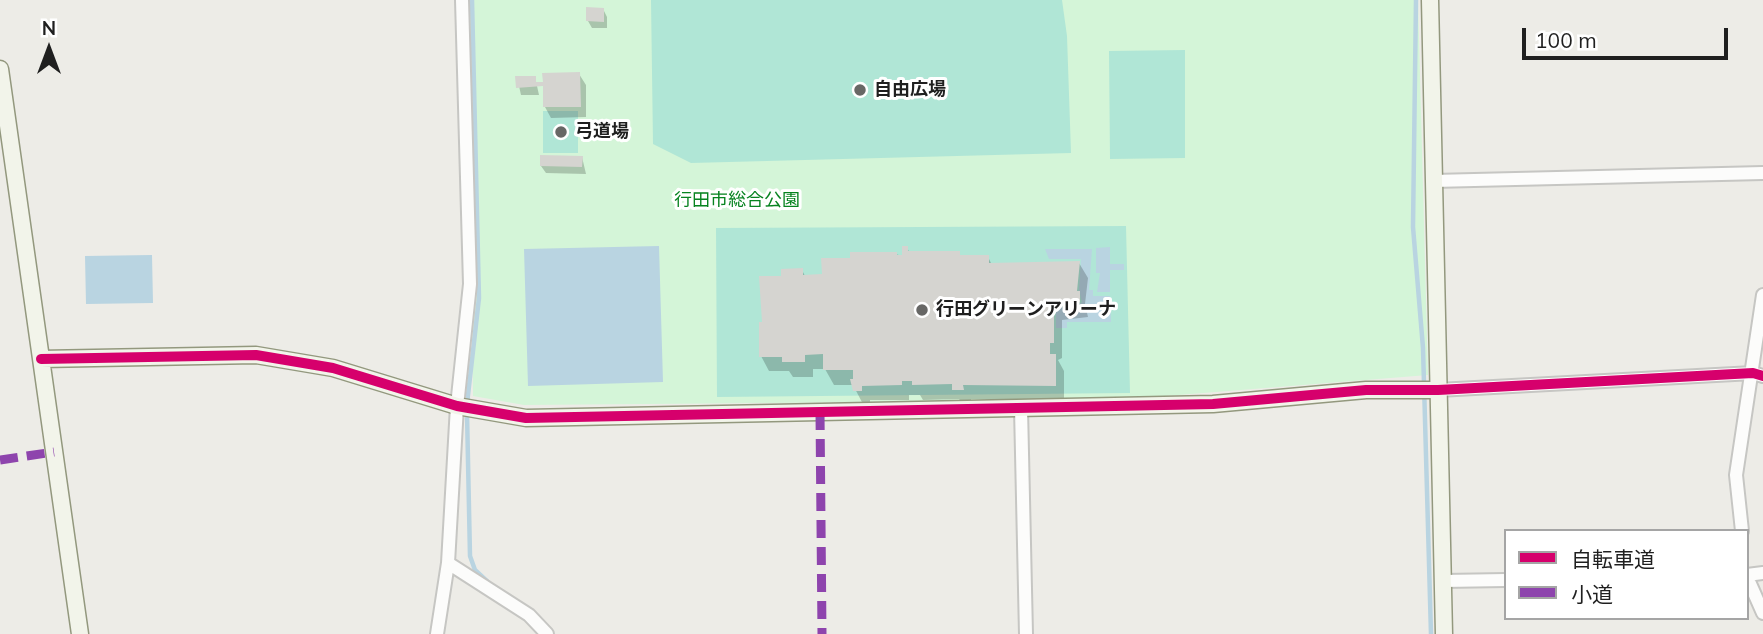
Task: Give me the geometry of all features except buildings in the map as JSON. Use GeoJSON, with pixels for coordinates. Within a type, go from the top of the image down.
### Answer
{"type":"FeatureCollection","features":[{"type":"Feature","properties":{"kind":"street"},"geometry":{"type":"LineString","coordinates":[[437,634],[448,563],[457,406],[470,284],[462,0]]}},
{"type":"Feature","properties":{"kind":"street"},"geometry":{"type":"LineString","coordinates":[[1430,0],[1444,634]]}},
{"type":"Feature","properties":{"kind":"street"},"geometry":{"type":"LineString","coordinates":[[0,69],[80,634]]}},
{"type":"Feature","properties":{"kind":"street"},"geometry":{"type":"LineString","coordinates":[[1433,181],[1763,173]]}},
{"type":"Feature","properties":{"kind":"street"},"geometry":{"type":"LineString","coordinates":[[1742,529],[1736,475],[1758,374],[1763,295]]}},
{"type":"Feature","properties":{"kind":"street"},"geometry":{"type":"LineString","coordinates":[[41,359],[256,355],[333,368],[457,406],[489,414],[526,418],[1213,404],[1366,390],[1438,390],[1758,374]]}},
{"type":"Feature","properties":{"kind":"street"},"geometry":{"type":"LineString","coordinates":[[1021,408],[1026,634]]}},
{"type":"Feature","properties":{"kind":"street"},"geometry":{"type":"LineString","coordinates":[[448,563],[529,615],[547,634]]}},
{"type":"Feature","properties":{"kind":"street"},"geometry":{"type":"LineString","coordinates":[[1443,581],[1504,580]]}},
{"type":"Feature","properties":{"kind":"street"},"geometry":{"type":"LineString","coordinates":[[1749,581],[1763,613]]}},
{"type":"Feature","properties":{"kind":"green space","name":"行田市総合公園"},"geometry":{"type":"Polygon","coordinates":[[[468,0],[1418,0],[1428,375],[1166,396],[1021,401],[524,405],[473,396],[468,0]]]}},
{"type":"Feature","properties":{"kind":"green space","name":"自由広場"},"geometry":{"type":"Polygon","coordinates":[[[651,0],[1062,0],[1067,36],[1071,153],[691,163],[653,144],[651,0]]]}},
{"type":"Feature","properties":{"kind":"green space"},"geometry":{"type":"Polygon","coordinates":[[[1185,50],[1185,158],[1110,159],[1109,51],[1185,50]]]}},
{"type":"Feature","properties":{"kind":"green space","name":"弓道場"},"geometry":{"type":"Polygon","coordinates":[[[543,111],[578,111],[578,153],[543,153],[543,111]]]}},
{"type":"Feature","properties":{"kind":"green space","name":"行田グリーンアリーナ"},"geometry":{"type":"Polygon","coordinates":[[[1126,226],[1130,393],[717,397],[716,228],[1126,226]]]}},
{"type":"Feature","properties":{"kind":"water"},"geometry":{"type":"Polygon","coordinates":[[[659,246],[663,382],[528,386],[524,249],[659,246]]]}},
{"type":"Feature","properties":{"kind":"water"},"geometry":{"type":"Polygon","coordinates":[[[1110,247],[1110,264],[1124,264],[1124,270],[1110,270],[1110,292],[1097,292],[1100,273],[1096,273],[1096,248],[1110,247]]]}},
{"type":"Feature","properties":{"kind":"water"},"geometry":{"type":"Polygon","coordinates":[[[1045,249],[1092,249],[1089,290],[1093,290],[1093,296],[1110,296],[1111,322],[1067,322],[1067,328],[1056,328],[1056,307],[1078,306],[1082,302],[1079,290],[1081,259],[1049,259],[1045,249]]]}},
{"type":"Feature","properties":{"kind":"water"},"geometry":{"type":"Polygon","coordinates":[[[152,255],[153,303],[86,304],[85,256],[152,255]]]}},
{"type":"Feature","properties":{"kind":"waterway"},"geometry":{"type":"LineString","coordinates":[[467,404],[479,298],[472,0]]}},
{"type":"Feature","properties":{"kind":"waterway"},"geometry":{"type":"LineString","coordinates":[[1416,0],[1413,227],[1423,348],[1431,634]]}},
{"type":"Feature","properties":{"kind":"waterway"},"geometry":{"type":"LineString","coordinates":[[467,413],[470,556],[475,570],[489,583]]}},
{"type":"Feature","properties":{"kind":"marked path"},"geometry":{"type":"LineString","coordinates":[[820,412],[822,634]]}},
{"type":"Feature","properties":{"kind":"marked path"},"geometry":{"type":"LineString","coordinates":[[0,460],[54,452]]}},
{"type":"Feature","properties":{"kind":"cycle path"},"geometry":{"type":"LineString","coordinates":[[41,359],[256,355],[333,368],[457,406],[526,418],[1213,404],[1366,390],[1438,390],[1753,373],[1763,376]]}},
{"type":"Feature","properties":{"kind":"place","name":"自由広場"},"geometry":{"type":"Point","coordinates":[860,90]}},
{"type":"Feature","properties":{"kind":"place","name":"弓道場"},"geometry":{"type":"Point","coordinates":[561,132]}},
{"type":"Feature","properties":{"kind":"place","name":"行田グリーンアリーナ"},"geometry":{"type":"Point","coordinates":[922,310]}}]}
